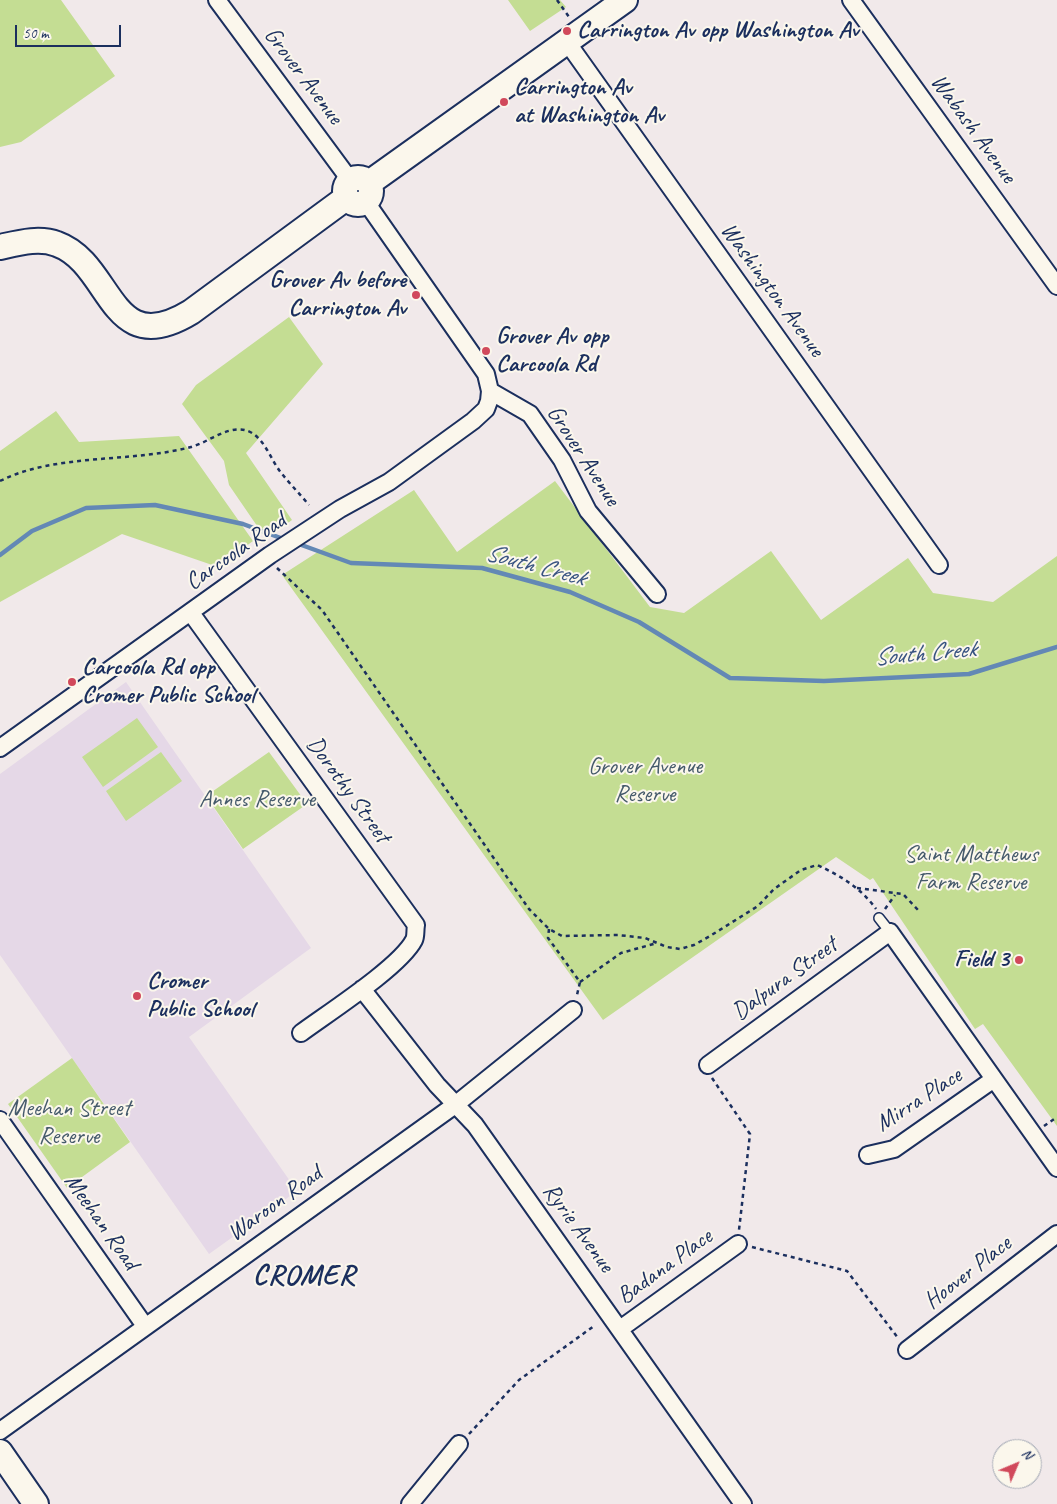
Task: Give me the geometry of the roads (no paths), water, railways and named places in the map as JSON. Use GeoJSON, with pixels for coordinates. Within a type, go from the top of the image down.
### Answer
{"type":"FeatureCollection","features":[{"type":"Feature","properties":{"kind":"street","name":"Grover Avenue"},"geometry":{"type":"LineString","coordinates":[[217,0],[358,191],[486,374],[490,391],[530,414],[562,460],[588,511],[657,594]]}},
{"type":"Feature","properties":{"kind":"street"},"geometry":{"type":"LineString","coordinates":[[0,247],[40,241],[56,243],[70,250],[82,260],[118,311],[135,323],[159,326],[173,323],[358,191],[570,32],[625,0]]}},
{"type":"Feature","properties":{"kind":"street","name":"Wabash Avenue"},"geometry":{"type":"LineString","coordinates":[[851,0],[1057,286]]}},
{"type":"Feature","properties":{"kind":"street","name":"Washington Avenue"},"geometry":{"type":"LineString","coordinates":[[570,32],[939,564]]}},
{"type":"Feature","properties":{"kind":"street","name":"Carcoola Road"},"geometry":{"type":"LineString","coordinates":[[0,748],[191,613],[273,561],[313,526],[389,482],[473,421],[486,409],[490,391]]}},
{"type":"Feature","properties":{"kind":"street","name":"Dorothy Street"},"geometry":{"type":"LineString","coordinates":[[191,613],[416,925],[414,939],[406,950],[362,988]]}},
{"type":"Feature","properties":{"kind":"street"},"geometry":{"type":"LineString","coordinates":[[890,932],[1057,1168]]}},
{"type":"Feature","properties":{"kind":"street","name":"Dalpura Street"},"geometry":{"type":"LineString","coordinates":[[708,1065],[890,932]]}},
{"type":"Feature","properties":{"kind":"street"},"geometry":{"type":"LineString","coordinates":[[301,1033],[362,988]]}},
{"type":"Feature","properties":{"kind":"street","name":"Ryrie Avenue"},"geometry":{"type":"LineString","coordinates":[[362,988],[437,1085],[475,1125],[742,1504]]}},
{"type":"Feature","properties":{"kind":"street","name":"Waroon Road"},"geometry":{"type":"LineString","coordinates":[[0,1431],[455,1105],[573,1010]]}},
{"type":"Feature","properties":{"kind":"street","name":"Mirra Place"},"geometry":{"type":"LineString","coordinates":[[868,1155],[894,1149],[994,1079]]}},
{"type":"Feature","properties":{"kind":"street","name":"Meehan Road"},"geometry":{"type":"LineString","coordinates":[[0,1120],[145,1326]]}},
{"type":"Feature","properties":{"kind":"street","name":"Hoover Place"},"geometry":{"type":"LineString","coordinates":[[907,1350],[1057,1234]]}},
{"type":"Feature","properties":{"kind":"street","name":"Badana Place"},"geometry":{"type":"LineString","coordinates":[[620,1329],[738,1244]]}},
{"type":"Feature","properties":{"kind":"street"},"geometry":{"type":"LineString","coordinates":[[410,1504],[459,1444]]}},
{"type":"Feature","properties":{"kind":"street"},"geometry":{"type":"LineString","coordinates":[[0,1452],[36,1504]]}},
{"type":"Feature","properties":{"kind":"lane"},"geometry":{"type":"LineString","coordinates":[[878,918],[890,932]]}},
{"type":"Feature","properties":{"kind":"waterway","name":"South Creek"},"geometry":{"type":"LineString","coordinates":[[0,555],[32,531],[86,508],[155,505],[243,524],[286,540]]}},
{"type":"Feature","properties":{"kind":"waterway","name":"South Creek"},"geometry":{"type":"LineString","coordinates":[[296,543],[351,563],[482,568],[570,592],[639,622],[730,678],[824,681],[969,674],[1057,647]]}},
{"type":"Feature","properties":{"kind":"place","name":"Carrington Av opp Washington Av"},"geometry":{"type":"Point","coordinates":[567,31]}},
{"type":"Feature","properties":{"kind":"place","name":"Carrington Av at Washington Av"},"geometry":{"type":"Point","coordinates":[504,102]}},
{"type":"Feature","properties":{"kind":"place","name":"Grover Av before Carrington Av"},"geometry":{"type":"Point","coordinates":[416,295]}},
{"type":"Feature","properties":{"kind":"place","name":"Grover Av opp Carcoola Rd"},"geometry":{"type":"Point","coordinates":[486,351]}},
{"type":"Feature","properties":{"kind":"place","name":"Carcoola Rd opp Cromer Public School"},"geometry":{"type":"Point","coordinates":[72,682]}},
{"type":"Feature","properties":{"kind":"place","name":"Field 3"},"geometry":{"type":"Point","coordinates":[1019,960]}},
{"type":"Feature","properties":{"kind":"place","name":"Cromer Public School"},"geometry":{"type":"Point","coordinates":[137,996]}},
{"type":"Feature","properties":{"kind":"district","name":"CROMER"},"geometry":{"type":"Point","coordinates":[304,1276]}},
{"type":"Feature","properties":{"kind":"park label","name":"Grover Avenue Reserve"},"geometry":{"type":"Point","coordinates":[645,781]}},
{"type":"Feature","properties":{"kind":"park label","name":"Annes Reserve"},"geometry":{"type":"Point","coordinates":[257,800]}},
{"type":"Feature","properties":{"kind":"park label","name":"Saint Matthews Farm Reserve"},"geometry":{"type":"Point","coordinates":[971,869]}},
{"type":"Feature","properties":{"kind":"park label","name":"Meehan Street Reserve"},"geometry":{"type":"Point","coordinates":[69,1123]}}]}
